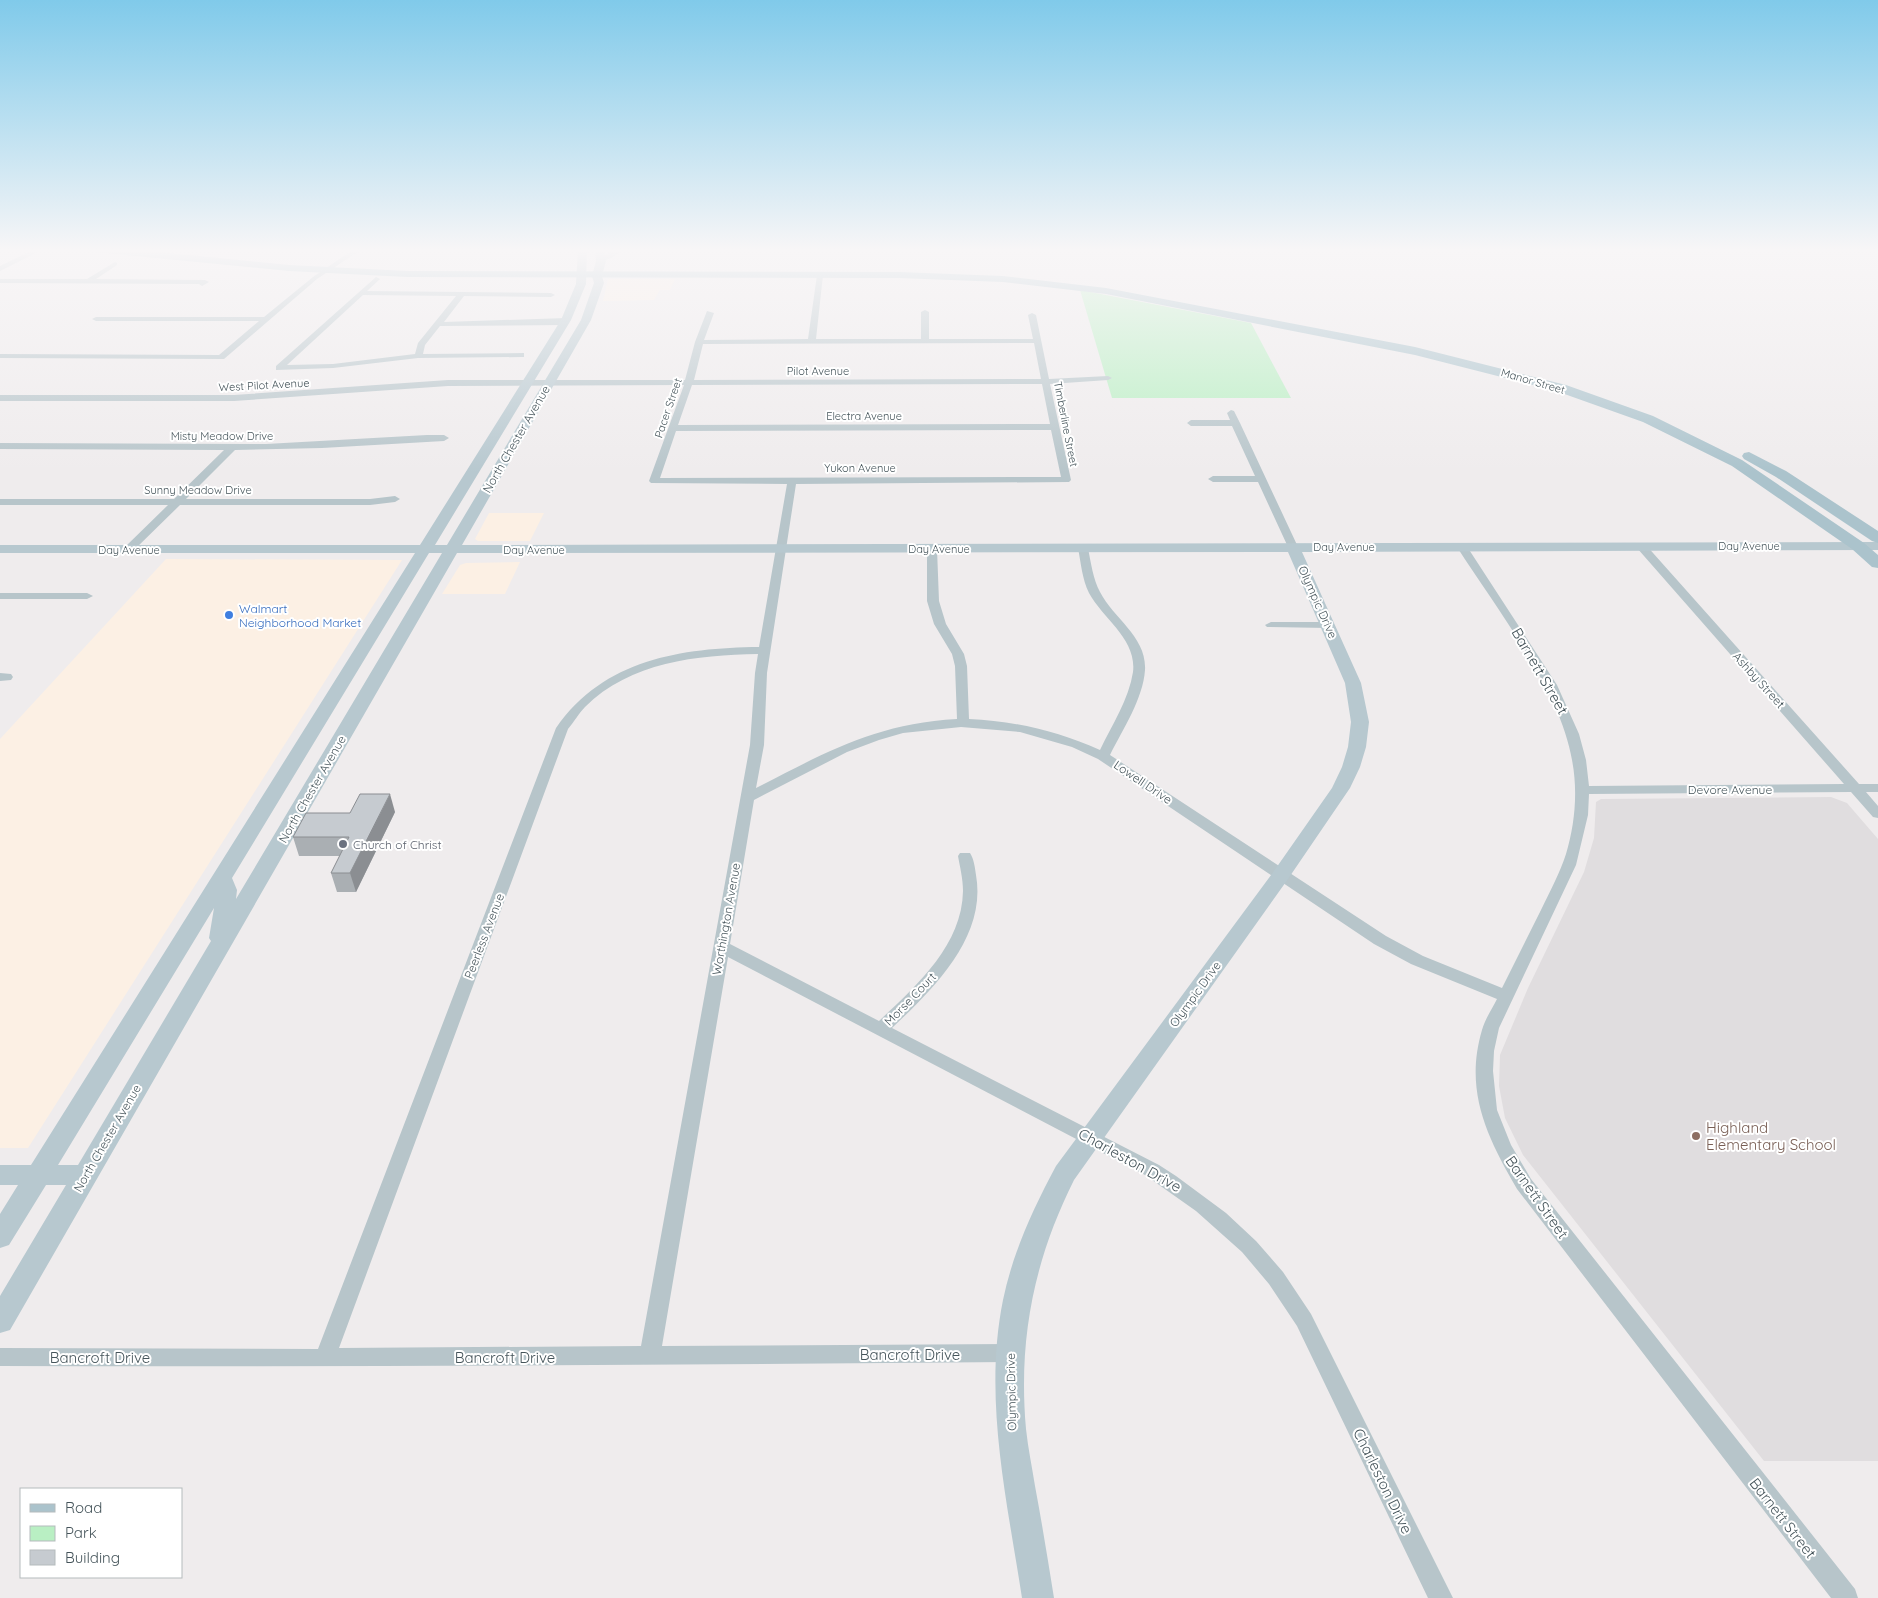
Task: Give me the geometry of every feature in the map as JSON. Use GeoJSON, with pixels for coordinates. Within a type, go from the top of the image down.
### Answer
{"type":"FeatureCollection","features":[{"type":"Feature","properties":{"kind":"main road","name":"North Chester Avenue"},"geometry":{"type":"LineString","coordinates":[[0,1237],[564,324]]}},
{"type":"Feature","properties":{"kind":"main road","name":"North Chester Avenue"},"geometry":{"type":"LineString","coordinates":[[0,1321],[582,324]]}},
{"type":"Feature","properties":{"kind":"main road","name":"Manor Street"},"geometry":{"type":"LineString","coordinates":[[1274,324],[1415,351],[1507,373],[1613,406],[1694,441],[1742,467],[1858,546],[1878,563]]}},
{"type":"Feature","properties":{"kind":"main road","name":"Manor Street"},"geometry":{"type":"LineString","coordinates":[[1308,324],[1460,353],[1605,393],[1667,416],[1758,461],[1878,538]]}},
{"type":"Feature","properties":{"kind":"main road","name":"Day Avenue"},"geometry":{"type":"LineString","coordinates":[[0,549],[451,550],[1878,546]]}},
{"type":"Feature","properties":{"kind":"main road","name":"Olympic Drive"},"geometry":{"type":"LineString","coordinates":[[1038,1598],[1011,1430],[1010,1353],[1017,1300],[1030,1251],[1044,1214],[1065,1173],[1282,875],[1341,788],[1351,767],[1357,747],[1360,722],[1358,703],[1348,670],[1293,547]]}},
{"type":"Feature","properties":{"kind":"main road"},"geometry":{"type":"LineString","coordinates":[[332,699],[325,736],[327,739],[340,740]]}},
{"type":"Feature","properties":{"kind":"main road"},"geometry":{"type":"LineString","coordinates":[[302,749],[308,754],[312,762],[313,786]]}},
{"type":"Feature","properties":{"kind":"main road"},"geometry":{"type":"LineString","coordinates":[[218,949],[227,890],[222,876]]}},
{"type":"Feature","properties":{"kind":"main road"},"geometry":{"type":"LineString","coordinates":[[0,1175],[86,1175]]}},
{"type":"Feature","properties":{"kind":"street"},"geometry":{"type":"LineString","coordinates":[[0,356],[221,357],[261,324]]}},
{"type":"Feature","properties":{"kind":"street"},"geometry":{"type":"LineString","coordinates":[[327,324],[279,368],[333,366],[418,356],[521,355]]}},
{"type":"Feature","properties":{"kind":"street"},"geometry":{"type":"LineString","coordinates":[[418,356],[421,344],[438,324],[465,324]]}},
{"type":"Feature","properties":{"kind":"street","name":"Pacer Street"},"geometry":{"type":"LineString","coordinates":[[654,481],[689,382],[699,342],[706,324]]}},
{"type":"Feature","properties":{"kind":"street"},"geometry":{"type":"LineString","coordinates":[[812,342],[814,324]]}},
{"type":"Feature","properties":{"kind":"street"},"geometry":{"type":"LineString","coordinates":[[925,324],[925,342]]}},
{"type":"Feature","properties":{"kind":"street","name":"Timberline Street"},"geometry":{"type":"LineString","coordinates":[[1034,324],[1066,480]]}},
{"type":"Feature","properties":{"kind":"street"},"geometry":{"type":"LineString","coordinates":[[699,342],[1038,341]]}},
{"type":"Feature","properties":{"kind":"street","name":"Pilot Avenue"},"geometry":{"type":"LineString","coordinates":[[528,382],[1046,381],[1108,378]]}},
{"type":"Feature","properties":{"kind":"street","name":"West Pilot Avenue"},"geometry":{"type":"LineString","coordinates":[[0,398],[234,398],[302,395],[420,384],[528,382]]}},
{"type":"Feature","properties":{"kind":"street","name":"Olympic Drive"},"geometry":{"type":"LineString","coordinates":[[1231,412],[1293,547]]}},
{"type":"Feature","properties":{"kind":"street"},"geometry":{"type":"LineString","coordinates":[[1191,423],[1236,423]]}},
{"type":"Feature","properties":{"kind":"street","name":"Electra Avenue"},"geometry":{"type":"LineString","coordinates":[[673,428],[1055,427]]}},
{"type":"Feature","properties":{"kind":"street","name":"Misty Meadow Drive"},"geometry":{"type":"LineString","coordinates":[[0,446],[307,446],[423,437],[444,438]]}},
{"type":"Feature","properties":{"kind":"street"},"geometry":{"type":"LineString","coordinates":[[128,550],[233,447]]}},
{"type":"Feature","properties":{"kind":"street"},"geometry":{"type":"LineString","coordinates":[[1213,479],[1262,479]]}},
{"type":"Feature","properties":{"kind":"street","name":"Yukon Avenue"},"geometry":{"type":"LineString","coordinates":[[654,481],[1066,480]]}},
{"type":"Feature","properties":{"kind":"street","name":"Worthington Avenue"},"geometry":{"type":"LineString","coordinates":[[650,1356],[757,745],[761,672],[792,481]]}},
{"type":"Feature","properties":{"kind":"street","name":"Sunny Meadow Drive"},"geometry":{"type":"LineString","coordinates":[[0,502],[370,502],[396,499]]}},
{"type":"Feature","properties":{"kind":"street","name":"Ashby Street"},"geometry":{"type":"LineString","coordinates":[[1641,546],[1878,814]]}},
{"type":"Feature","properties":{"kind":"street","name":"Barnett Street"},"geometry":{"type":"LineString","coordinates":[[1462,547],[1556,692],[1575,739],[1580,764],[1582,790],[1580,820],[1575,848],[1565,875],[1491,1028],[1484,1051],[1482,1073],[1485,1097],[1493,1126],[1507,1157],[1524,1184],[1846,1598]]}},
{"type":"Feature","properties":{"kind":"street"},"geometry":{"type":"LineString","coordinates":[[1083,548],[1095,594],[1126,630],[1137,656],[1136,685],[1103,756]]}},
{"type":"Feature","properties":{"kind":"street"},"geometry":{"type":"LineString","coordinates":[[932,549],[933,601],[940,624],[958,654],[963,723]]}},
{"type":"Feature","properties":{"kind":"street"},"geometry":{"type":"LineString","coordinates":[[0,596],[86,596]]}},
{"type":"Feature","properties":{"kind":"street"},"geometry":{"type":"LineString","coordinates":[[1271,625],[1328,625]]}},
{"type":"Feature","properties":{"kind":"street","name":"Peerless Avenue"},"geometry":{"type":"LineString","coordinates":[[325,1358],[562,728],[570,716],[597,690],[630,672],[683,656],[714,651],[765,650]]}},
{"type":"Feature","properties":{"kind":"street","name":"Lowell Drive"},"geometry":{"type":"LineString","coordinates":[[748,798],[852,746],[874,738],[923,726],[963,723],[1035,730],[1069,740],[1103,756],[1395,948],[1458,978],[1506,996]]}},
{"type":"Feature","properties":{"kind":"street","name":"Devore Avenue"},"geometry":{"type":"LineString","coordinates":[[1582,790],[1878,788]]}},
{"type":"Feature","properties":{"kind":"street","name":"Morse Court"},"geometry":{"type":"LineString","coordinates":[[881,1029],[927,984],[943,964],[957,940],[966,916],[970,893],[965,856]]}},
{"type":"Feature","properties":{"kind":"street","name":"Charleston Drive"},"geometry":{"type":"LineString","coordinates":[[722,946],[1152,1170],[1186,1191],[1219,1217],[1250,1246],[1277,1279],[1304,1320],[1441,1598]]}},
{"type":"Feature","properties":{"kind":"street","name":"Bancroft Drive"},"geometry":{"type":"LineString","coordinates":[[0,1357],[325,1358],[1010,1353]]}},
{"type":"Feature","properties":{"kind":"shaded area"},"geometry":{"type":"Polygon","coordinates":[[[489,513],[544,513],[530,541],[478,541],[475,539],[489,513]]]}},
{"type":"Feature","properties":{"kind":"shaded area"},"geometry":{"type":"Polygon","coordinates":[[[166,559],[402,560],[28,1148],[0,1148],[0,739],[166,559]]]}},
{"type":"Feature","properties":{"kind":"shaded area"},"geometry":{"type":"Polygon","coordinates":[[[520,562],[505,594],[442,594],[460,565],[466,563],[520,562]]]}},
{"type":"Feature","properties":{"kind":"shaded area","name":"Highland Elementary School"},"geometry":{"type":"Polygon","coordinates":[[[1831,797],[1847,803],[1878,839],[1878,1461],[1764,1461],[1523,1155],[1505,1118],[1499,1086],[1500,1055],[1528,988],[1584,872],[1594,838],[1596,802],[1601,799],[1831,797]]]}},
{"type":"Feature","properties":{"kind":"green space"},"geometry":{"type":"Polygon","coordinates":[[[1090,324],[1251,324],[1291,398],[1112,398],[1090,324]]]}},
{"type":"Feature","properties":{"kind":"building"},"geometry":{"type":"Polygon","coordinates":[[[360,794],[390,794],[350,873],[331,873],[349,837],[293,837],[306,813],[350,813],[360,794]]]}},
{"type":"Feature","properties":{"kind":"place","name":"Walmart Neighborhood Market"},"geometry":{"type":"Point","coordinates":[229,615]}},
{"type":"Feature","properties":{"kind":"place","name":"Church of Christ"},"geometry":{"type":"Point","coordinates":[343,844]}},
{"type":"Feature","properties":{"kind":"place","name":"Highland Elementary School"},"geometry":{"type":"Point","coordinates":[1696,1136]}}]}
